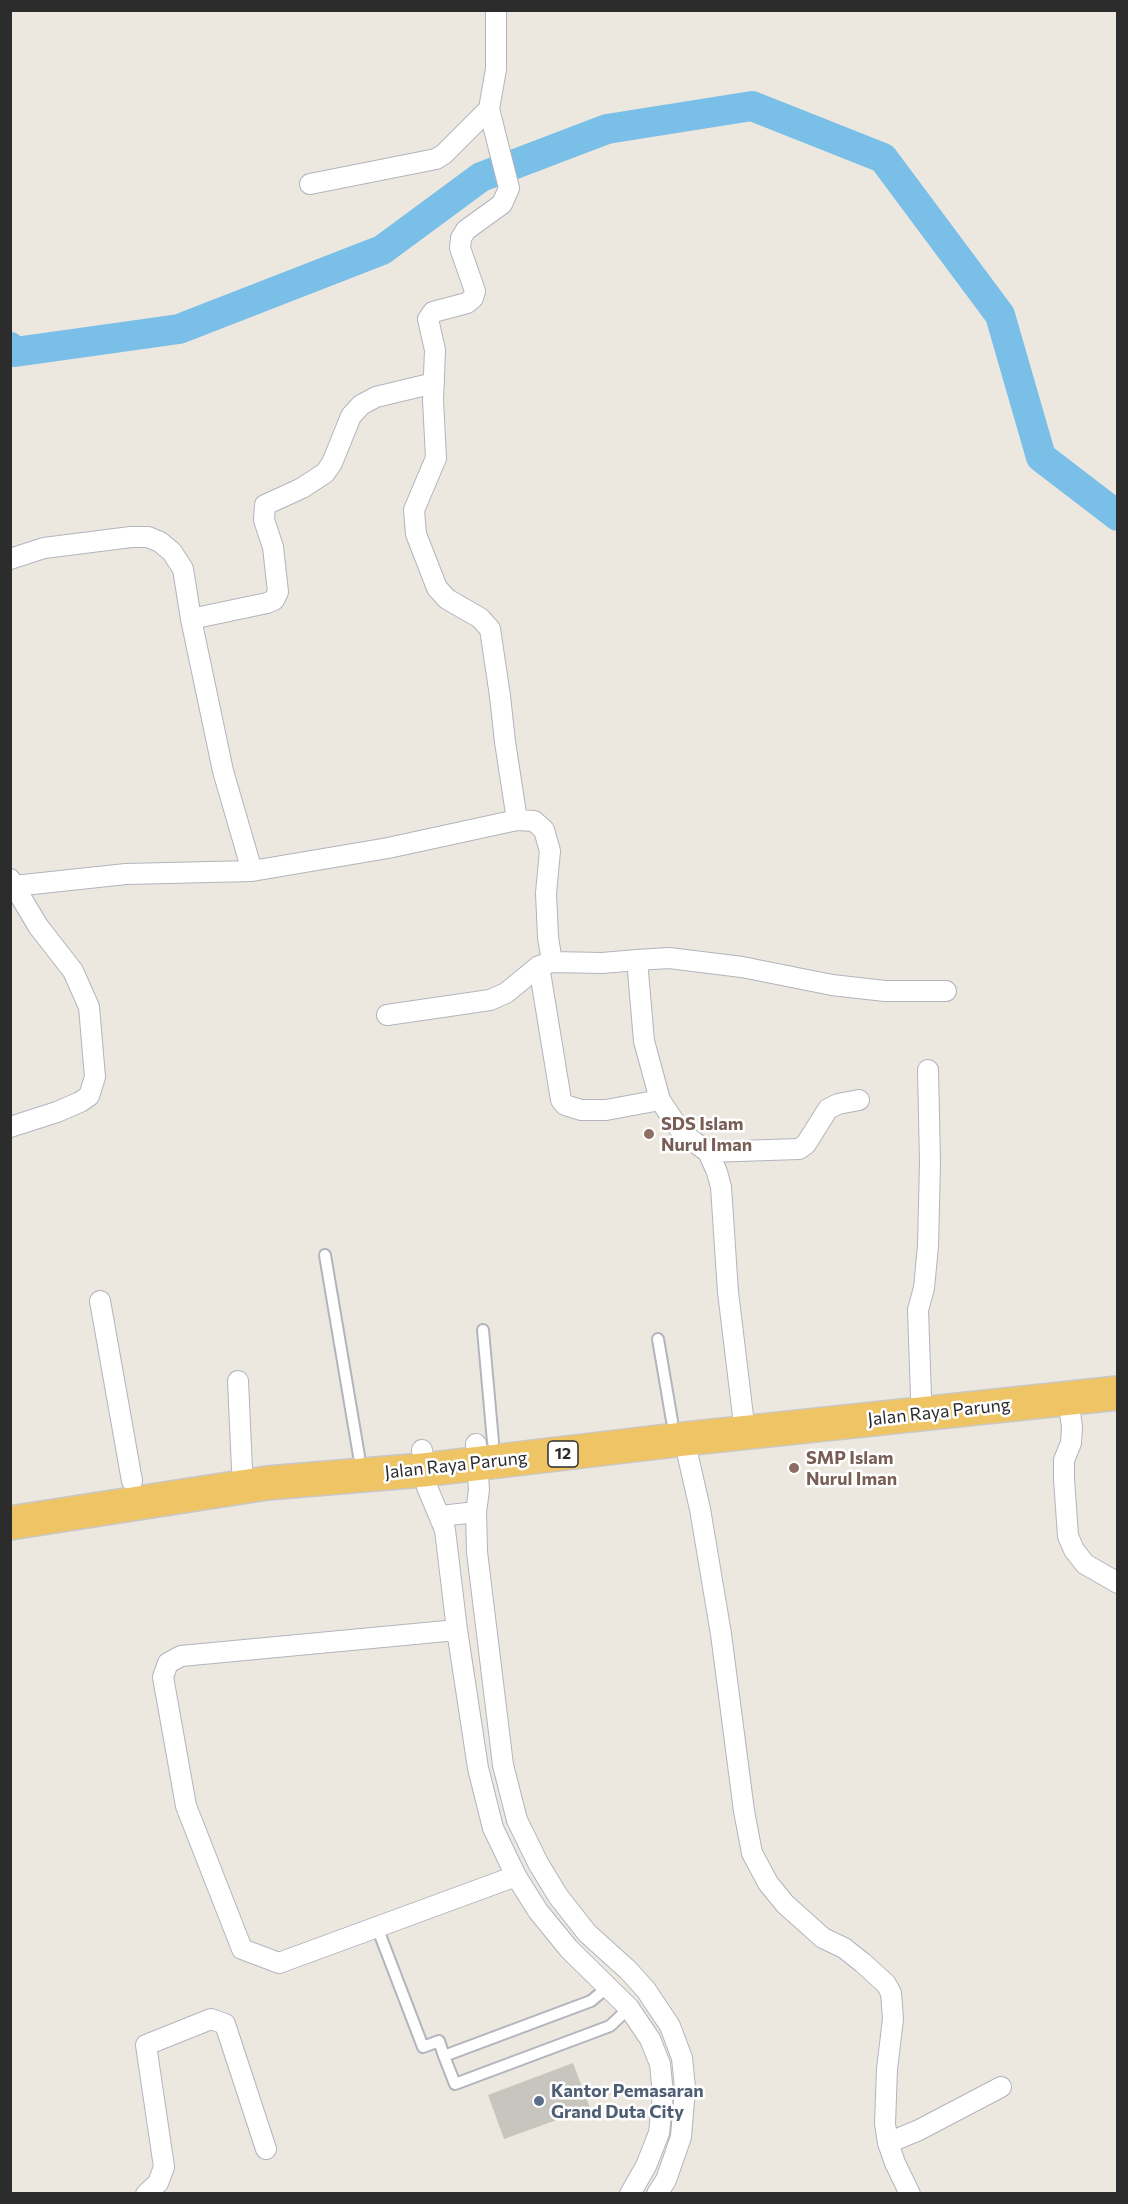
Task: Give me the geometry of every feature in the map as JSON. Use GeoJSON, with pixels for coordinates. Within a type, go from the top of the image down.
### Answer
{"type":"FeatureCollection","features":[{"type":"Feature","properties":{"kind":"highway","name":"Jalan Raya Parung"},"geometry":{"type":"LineString","coordinates":[[10,1523],[483,1450],[970,1400],[1118,1375]]}},
{"type":"Feature","properties":{"kind":"highway","name":"Jalan Raya Parung"},"geometry":{"type":"LineString","coordinates":[[678,1430],[743,1416],[839,1408],[921,1397],[970,1400],[1068,1398],[1118,1393]]}},
{"type":"Feature","properties":{"kind":"highway","name":"Jalan Raya Parung"},"geometry":{"type":"LineString","coordinates":[[10,1503],[132,1481],[359,1456],[422,1460]]}},
{"type":"Feature","properties":{"kind":"street"},"geometry":{"type":"LineString","coordinates":[[496,10],[496,69],[491,116],[509,188],[502,204],[466,230],[461,238],[460,248],[475,291],[473,298],[467,303],[433,312],[428,319],[435,350],[436,458],[414,510],[416,534],[437,588],[447,599],[480,618],[490,629],[517,820]]}},
{"type":"Feature","properties":{"kind":"street"},"geometry":{"type":"LineString","coordinates":[[310,184],[436,159],[491,116]]}},
{"type":"Feature","properties":{"kind":"street"},"geometry":{"type":"LineString","coordinates":[[190,619],[274,600],[278,592],[273,548],[264,520],[265,505],[302,488],[325,473],[332,462],[351,416],[361,405],[376,398],[434,383]]}},
{"type":"Feature","properties":{"kind":"street"},"geometry":{"type":"LineString","coordinates":[[10,559],[45,548],[130,537],[148,537],[160,542],[172,552],[183,569],[190,619],[223,771],[252,871]]}},
{"type":"Feature","properties":{"kind":"street"},"geometry":{"type":"LineString","coordinates":[[10,1127],[80,1102],[89,1096],[95,1077],[89,1007],[73,971],[38,926],[12,883],[161,872],[252,871],[388,848],[517,820],[534,821],[539,824],[547,837],[550,851],[546,893],[548,938],[545,964],[561,1100],[565,1105],[581,1110],[606,1110],[660,1100]]}},
{"type":"Feature","properties":{"kind":"street"},"geometry":{"type":"LineString","coordinates":[[637,960],[644,1041],[660,1100],[682,1133],[708,1152],[721,1187],[728,1292],[743,1416]]}},
{"type":"Feature","properties":{"kind":"street"},"geometry":{"type":"LineString","coordinates":[[387,1015],[490,1000],[506,993],[545,964],[637,960],[680,960],[779,974],[832,985],[885,991],[946,991]]}},
{"type":"Feature","properties":{"kind":"street"},"geometry":{"type":"LineString","coordinates":[[921,1397],[918,1310],[924,1288],[928,1246],[930,1162],[928,1070]]}},
{"type":"Feature","properties":{"kind":"street"},"geometry":{"type":"LineString","coordinates":[[708,1152],[799,1149],[806,1144],[828,1109],[838,1104],[859,1100]]}},
{"type":"Feature","properties":{"kind":"street"},"geometry":{"type":"LineString","coordinates":[[100,1301],[132,1481]]}},
{"type":"Feature","properties":{"kind":"street"},"geometry":{"type":"LineString","coordinates":[[238,1380],[242,1469]]}},
{"type":"Feature","properties":{"kind":"street"},"geometry":{"type":"LineString","coordinates":[[1068,1398],[1072,1427],[1071,1443],[1064,1460],[1068,1536],[1074,1550],[1085,1564],[1118,1582]]}},
{"type":"Feature","properties":{"kind":"street"},"geometry":{"type":"LineString","coordinates":[[678,1430],[702,1521],[721,1634],[744,1811],[753,1853],[768,1883],[785,1904],[822,1938],[844,1948],[862,1963],[886,1984],[891,1993],[893,2019],[886,2069],[885,2113],[888,2143],[910,2193]]}},
{"type":"Feature","properties":{"kind":"street"},"geometry":{"type":"LineString","coordinates":[[483,1450],[476,1512],[477,1552],[502,1765],[517,1820],[538,1863],[558,1896],[587,1933],[628,1970],[646,1990],[670,2026],[682,2058],[685,2088],[681,2137],[666,2180],[657,2193]]}},
{"type":"Feature","properties":{"kind":"street"},"geometry":{"type":"LineString","coordinates":[[422,1460],[427,1487],[441,1516],[449,1555],[478,1768],[493,1828],[516,1876],[538,1911],[569,1949],[629,2008],[650,2039],[660,2064],[663,2094],[659,2133],[646,2166],[630,2193]]}},
{"type":"Feature","properties":{"kind":"street"},"geometry":{"type":"LineString","coordinates":[[441,1516],[476,1512]]}},
{"type":"Feature","properties":{"kind":"street"},"geometry":{"type":"LineString","coordinates":[[449,1555],[477,1552]]}},
{"type":"Feature","properties":{"kind":"street"},"geometry":{"type":"LineString","coordinates":[[458,1630],[181,1656],[168,1663],[163,1677],[186,1806],[242,1948],[279,1963],[516,1876]]}},
{"type":"Feature","properties":{"kind":"street"},"geometry":{"type":"LineString","coordinates":[[493,1828],[517,1820]]}},
{"type":"Feature","properties":{"kind":"street"},"geometry":{"type":"LineString","coordinates":[[629,2008],[646,1990]]}},
{"type":"Feature","properties":{"kind":"street"},"geometry":{"type":"LineString","coordinates":[[149,2192],[158,2184],[164,2167],[146,2045],[211,2019],[225,2024],[266,2149]]}},
{"type":"Feature","properties":{"kind":"street"},"geometry":{"type":"LineString","coordinates":[[888,2143],[919,2130],[1001,2087]]}},
{"type":"Feature","properties":{"kind":"lane"},"geometry":{"type":"LineString","coordinates":[[325,1255],[359,1456]]}},
{"type":"Feature","properties":{"kind":"lane"},"geometry":{"type":"LineString","coordinates":[[483,1330],[483,1450]]}},
{"type":"Feature","properties":{"kind":"lane"},"geometry":{"type":"LineString","coordinates":[[658,1339],[678,1430]]}},
{"type":"Feature","properties":{"kind":"lane"},"geometry":{"type":"LineString","coordinates":[[377,1927],[423,2047],[439,2041],[454,2084],[610,2026],[629,2008]]}},
{"type":"Feature","properties":{"kind":"lane"},"geometry":{"type":"LineString","coordinates":[[444,2056],[591,2001],[609,1986]]}},
{"type":"Feature","properties":{"kind":"building","name":"Kantor Pemasaran Grand Duta City"},"geometry":{"type":"Polygon","coordinates":[[[573,2063],[590,2108],[504,2139],[488,2095],[573,2063]]]}},
{"type":"Feature","properties":{"kind":"waterway"},"geometry":{"type":"LineString","coordinates":[[10,347],[15,352],[179,329],[382,250],[481,177],[607,129],[752,106],[883,158],[1000,315],[1041,457],[1118,516]]}},
{"type":"Feature","properties":{"kind":"place","name":"SDS Islam Nurul Iman"},"geometry":{"type":"Point","coordinates":[649,1134]}},
{"type":"Feature","properties":{"kind":"place","name":"SMP Islam Nurul Iman"},"geometry":{"type":"Point","coordinates":[794,1468]}},
{"type":"Feature","properties":{"kind":"place","name":"Kantor Pemasaran Grand Duta City"},"geometry":{"type":"Point","coordinates":[539,2101]}}]}
